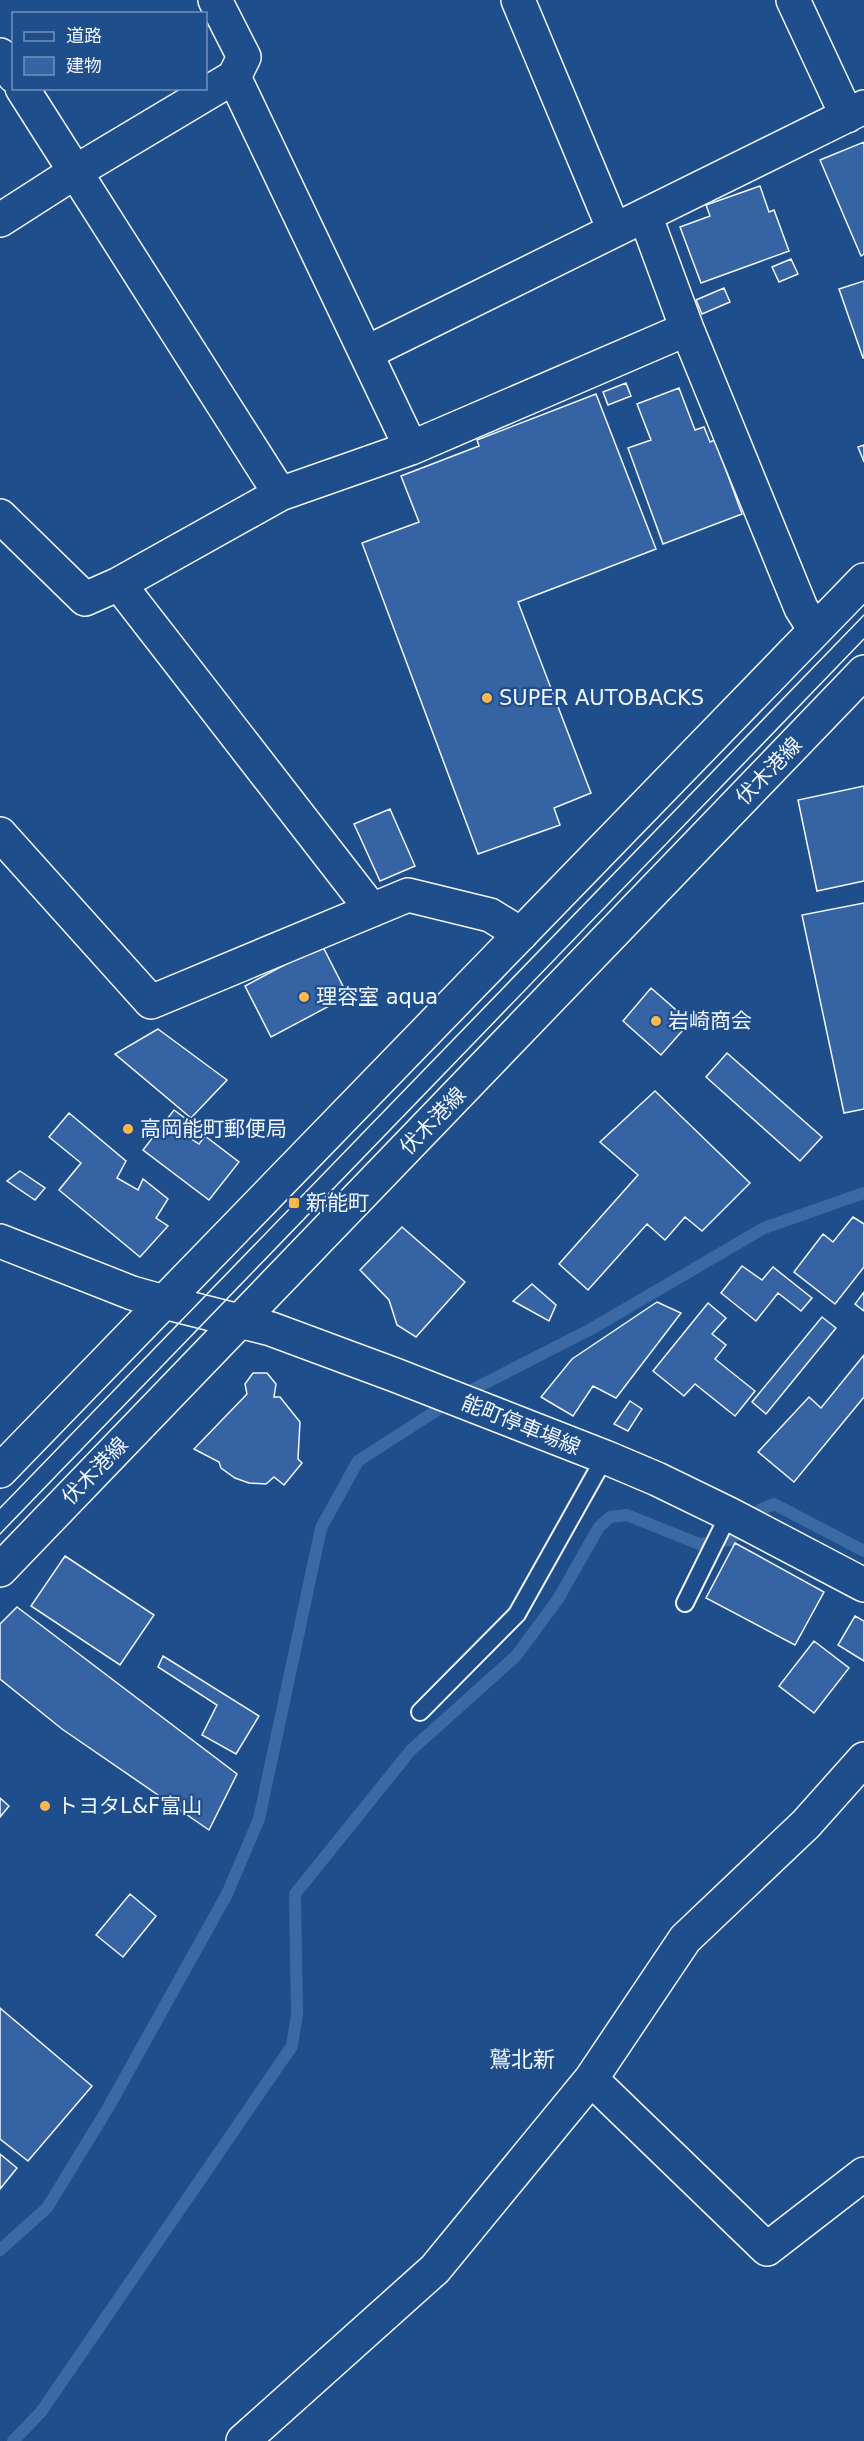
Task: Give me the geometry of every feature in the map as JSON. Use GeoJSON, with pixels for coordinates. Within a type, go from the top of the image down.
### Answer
{"type":"FeatureCollection","features":[{"type":"Feature","properties":{"kind":"street"},"geometry":{"type":"LineString","coordinates":[[0,220],[75,172],[234,77],[244,57],[215,0]]}},
{"type":"Feature","properties":{"kind":"street"},"geometry":{"type":"LineString","coordinates":[[518,0],[614,230]]}},
{"type":"Feature","properties":{"kind":"street"},"geometry":{"type":"LineString","coordinates":[[366,353],[856,112],[793,0]]}},
{"type":"Feature","properties":{"kind":"street"},"geometry":{"type":"LineString","coordinates":[[0,55],[12,73]]}},
{"type":"Feature","properties":{"kind":"street"},"geometry":{"type":"LineString","coordinates":[[234,77],[411,448]]}},
{"type":"Feature","properties":{"kind":"street"},"geometry":{"type":"LineString","coordinates":[[23,90],[280,494]]}},
{"type":"Feature","properties":{"kind":"street"},"geometry":{"type":"LineString","coordinates":[[645,215],[687,329],[801,608],[815,630]]}},
{"type":"Feature","properties":{"kind":"street"},"geometry":{"type":"LineString","coordinates":[[0,516],[85,599],[119,584],[280,494],[411,448],[687,329]]}},
{"type":"Feature","properties":{"kind":"street"},"geometry":{"type":"LineString","coordinates":[[0,1472],[864,580]]}},
{"type":"Feature","properties":{"kind":"street"},"geometry":{"type":"LineString","coordinates":[[119,584],[372,910]]}},
{"type":"Feature","properties":{"kind":"street","name":"伏木港線"},"geometry":{"type":"LineString","coordinates":[[0,1570],[864,672]]}},
{"type":"Feature","properties":{"kind":"street"},"geometry":{"type":"LineString","coordinates":[[0,834],[151,1002],[408,895],[490,915],[521,934]]}},
{"type":"Feature","properties":{"kind":"street","name":"能町停車場線"},"geometry":{"type":"LineString","coordinates":[[0,1241],[132,1293],[271,1329],[605,1458],[657,1479],[729,1514],[864,1585]]}},
{"type":"Feature","properties":{"kind":"street"},"geometry":{"type":"LineString","coordinates":[[243,2441],[435,2269],[591,2079],[686,1939],[806,1824],[864,1759]]}},
{"type":"Feature","properties":{"kind":"street"},"geometry":{"type":"LineString","coordinates":[[591,2079],[767,2249],[864,2174]]}},
{"type":"Feature","properties":{"kind":"lane"},"geometry":{"type":"LineString","coordinates":[[420,1712],[517,1614],[605,1458]]}},
{"type":"Feature","properties":{"kind":"lane"},"geometry":{"type":"LineString","coordinates":[[685,1603],[729,1514]]}},
{"type":"Feature","properties":{"kind":"building"},"geometry":{"type":"Polygon","coordinates":[[[864,142],[864,254],[861,256],[820,160],[864,142]]]}},
{"type":"Feature","properties":{"kind":"building"},"geometry":{"type":"Polygon","coordinates":[[[760,186],[769,212],[774,210],[789,251],[701,283],[680,227],[710,216],[706,205],[760,186]]]}},
{"type":"Feature","properties":{"kind":"building"},"geometry":{"type":"Polygon","coordinates":[[[791,259],[798,274],[779,282],[772,267],[791,259]]]}},
{"type":"Feature","properties":{"kind":"building"},"geometry":{"type":"Polygon","coordinates":[[[864,281],[864,358],[863,358],[839,289],[864,281]]]}},
{"type":"Feature","properties":{"kind":"building"},"geometry":{"type":"Polygon","coordinates":[[[724,288],[730,302],[702,314],[696,300],[724,288]]]}},
{"type":"Feature","properties":{"kind":"building"},"geometry":{"type":"Polygon","coordinates":[[[626,383],[631,396],[608,405],[603,392],[626,383]]]}},
{"type":"Feature","properties":{"kind":"building"},"geometry":{"type":"Polygon","coordinates":[[[679,388],[695,430],[704,427],[710,442],[715,440],[742,514],[663,544],[628,448],[651,440],[637,404],[679,388]]]}},
{"type":"Feature","properties":{"kind":"building","name":"SUPER AUTOBACKS"},"geometry":{"type":"Polygon","coordinates":[[[596,394],[656,549],[518,602],[591,793],[554,808],[560,825],[478,854],[362,543],[419,522],[401,476],[479,446],[477,440],[596,394]]]}},
{"type":"Feature","properties":{"kind":"building"},"geometry":{"type":"Polygon","coordinates":[[[864,445],[864,462],[858,447],[864,445]]]}},
{"type":"Feature","properties":{"kind":"building"},"geometry":{"type":"Polygon","coordinates":[[[864,786],[864,881],[817,891],[798,800],[864,786]]]}},
{"type":"Feature","properties":{"kind":"building"},"geometry":{"type":"Polygon","coordinates":[[[390,809],[415,866],[380,881],[354,824],[390,809]]]}},
{"type":"Feature","properties":{"kind":"building"},"geometry":{"type":"Polygon","coordinates":[[[864,903],[864,1109],[844,1113],[802,915],[864,903]]]}},
{"type":"Feature","properties":{"kind":"building"},"geometry":{"type":"Polygon","coordinates":[[[322,945],[348,996],[271,1037],[245,986],[322,945]]]}},
{"type":"Feature","properties":{"kind":"building","name":"岩崎商会"},"geometry":{"type":"Polygon","coordinates":[[[651,988],[690,1022],[661,1055],[623,1021],[651,988]]]}},
{"type":"Feature","properties":{"kind":"building"},"geometry":{"type":"Polygon","coordinates":[[[158,1029],[227,1080],[191,1118],[115,1054],[158,1029]]]}},
{"type":"Feature","properties":{"kind":"building"},"geometry":{"type":"Polygon","coordinates":[[[727,1053],[822,1137],[800,1161],[706,1077],[727,1053]]]}},
{"type":"Feature","properties":{"kind":"building"},"geometry":{"type":"Polygon","coordinates":[[[655,1091],[750,1183],[702,1231],[685,1217],[665,1240],[647,1224],[588,1290],[559,1264],[638,1175],[600,1142],[655,1091]]]}},
{"type":"Feature","properties":{"kind":"building"},"geometry":{"type":"Polygon","coordinates":[[[174,1110],[198,1128],[190,1138],[199,1144],[205,1136],[239,1162],[209,1200],[143,1150],[174,1110]]]}},
{"type":"Feature","properties":{"kind":"building"},"geometry":{"type":"Polygon","coordinates":[[[69,1113],[126,1161],[117,1178],[138,1190],[143,1179],[168,1199],[156,1218],[168,1226],[140,1257],[59,1190],[81,1163],[49,1137],[69,1113]]]}},
{"type":"Feature","properties":{"kind":"building"},"geometry":{"type":"Polygon","coordinates":[[[20,1171],[45,1188],[35,1200],[7,1181],[20,1171]]]}},
{"type":"Feature","properties":{"kind":"building"},"geometry":{"type":"Polygon","coordinates":[[[853,1217],[864,1224],[864,1267],[835,1304],[794,1272],[823,1234],[833,1242],[853,1217]]]}},
{"type":"Feature","properties":{"kind":"building"},"geometry":{"type":"Polygon","coordinates":[[[402,1227],[465,1282],[416,1337],[397,1325],[389,1300],[360,1270],[402,1227]]]}},
{"type":"Feature","properties":{"kind":"building"},"geometry":{"type":"Polygon","coordinates":[[[742,1266],[762,1280],[773,1267],[812,1298],[801,1311],[778,1293],[756,1321],[721,1293],[742,1266]]]}},
{"type":"Feature","properties":{"kind":"building"},"geometry":{"type":"Polygon","coordinates":[[[532,1284],[556,1305],[549,1321],[513,1301],[532,1284]]]}},
{"type":"Feature","properties":{"kind":"building"},"geometry":{"type":"Polygon","coordinates":[[[864,1292],[864,1311],[855,1304],[864,1292]]]}},
{"type":"Feature","properties":{"kind":"building"},"geometry":{"type":"Polygon","coordinates":[[[657,1302],[681,1313],[616,1398],[593,1386],[573,1416],[541,1397],[572,1359],[657,1302]]]}},
{"type":"Feature","properties":{"kind":"building"},"geometry":{"type":"Polygon","coordinates":[[[708,1303],[726,1318],[712,1334],[726,1345],[715,1359],[755,1391],[735,1416],[695,1384],[684,1396],[653,1371],[708,1303]]]}},
{"type":"Feature","properties":{"kind":"building"},"geometry":{"type":"Polygon","coordinates":[[[822,1317],[836,1328],[766,1414],[752,1402],[822,1317]]]}},
{"type":"Feature","properties":{"kind":"building"},"geometry":{"type":"Polygon","coordinates":[[[864,1355],[864,1397],[794,1482],[758,1452],[809,1397],[821,1408],[864,1355]]]}},
{"type":"Feature","properties":{"kind":"building"},"geometry":{"type":"Polygon","coordinates":[[[253,1373],[267,1373],[276,1384],[274,1397],[280,1397],[300,1422],[298,1459],[302,1463],[284,1485],[274,1477],[266,1484],[249,1483],[235,1478],[221,1468],[219,1462],[194,1449],[247,1394],[245,1384],[253,1373]]]}},
{"type":"Feature","properties":{"kind":"building"},"geometry":{"type":"Polygon","coordinates":[[[630,1401],[642,1409],[628,1431],[614,1424],[630,1401]]]}},
{"type":"Feature","properties":{"kind":"building"},"geometry":{"type":"Polygon","coordinates":[[[735,1543],[824,1592],[795,1645],[706,1598],[735,1543]]]}},
{"type":"Feature","properties":{"kind":"building"},"geometry":{"type":"Polygon","coordinates":[[[65,1556],[154,1615],[120,1665],[31,1606],[65,1556]]]}},
{"type":"Feature","properties":{"kind":"building"},"geometry":{"type":"Polygon","coordinates":[[[17,1607],[237,1774],[209,1830],[62,1729],[0,1679],[0,1624],[17,1607]]]}},
{"type":"Feature","properties":{"kind":"building"},"geometry":{"type":"Polygon","coordinates":[[[855,1616],[864,1621],[864,1661],[838,1645],[855,1616]]]}},
{"type":"Feature","properties":{"kind":"building"},"geometry":{"type":"Polygon","coordinates":[[[814,1641],[849,1668],[814,1713],[779,1686],[814,1641]]]}},
{"type":"Feature","properties":{"kind":"building"},"geometry":{"type":"Polygon","coordinates":[[[163,1656],[259,1716],[236,1754],[202,1735],[217,1705],[158,1667],[163,1656]]]}},
{"type":"Feature","properties":{"kind":"building"},"geometry":{"type":"Polygon","coordinates":[[[0,1798],[9,1806],[0,1817],[0,1798]]]}},
{"type":"Feature","properties":{"kind":"building"},"geometry":{"type":"Polygon","coordinates":[[[130,1894],[156,1916],[123,1957],[96,1935],[130,1894]]]}},
{"type":"Feature","properties":{"kind":"building"},"geometry":{"type":"Polygon","coordinates":[[[0,2008],[92,2086],[28,2161],[0,2139],[0,2008]]]}},
{"type":"Feature","properties":{"kind":"building"},"geometry":{"type":"Polygon","coordinates":[[[0,2154],[17,2168],[0,2189],[0,2154]]]}},
{"type":"Feature","properties":{"kind":"waterway"},"geometry":{"type":"LineString","coordinates":[[0,2250],[47,2208],[108,2108],[227,1894],[259,1819],[321,1528],[358,1461],[456,1398],[591,1329],[764,1228],[864,1193]]}},
{"type":"Feature","properties":{"kind":"waterway"},"geometry":{"type":"LineString","coordinates":[[13,2441],[41,2412],[292,2046],[297,2014],[295,1894],[411,1750],[516,1656],[558,1599],[599,1527],[610,1517],[627,1515],[699,1544],[730,1540],[760,1510],[774,1504],[864,1551]]}},
{"type":"Feature","properties":{"kind":"tram line"},"geometry":{"type":"LineString","coordinates":[[0,1508],[864,615]]}},
{"type":"Feature","properties":{"kind":"tram line"},"geometry":{"type":"LineString","coordinates":[[0,1534],[864,639]]}},
{"type":"Feature","properties":{"kind":"place","name":"SUPER AUTOBACKS"},"geometry":{"type":"Point","coordinates":[487,698]}},
{"type":"Feature","properties":{"kind":"place","name":"理容室 aqua"},"geometry":{"type":"Point","coordinates":[304,997]}},
{"type":"Feature","properties":{"kind":"place","name":"岩崎商会"},"geometry":{"type":"Point","coordinates":[656,1021]}},
{"type":"Feature","properties":{"kind":"place","name":"高岡能町郵便局"},"geometry":{"type":"Point","coordinates":[128,1129]}},
{"type":"Feature","properties":{"kind":"place","name":"新能町"},"geometry":{"type":"Point","coordinates":[294,1203]}},
{"type":"Feature","properties":{"kind":"place","name":"トヨタL&F富山"},"geometry":{"type":"Point","coordinates":[45,1806]}},
{"type":"Feature","properties":{"kind":"district","name":"鷲北新"},"geometry":{"type":"Point","coordinates":[522,2059]}}]}
